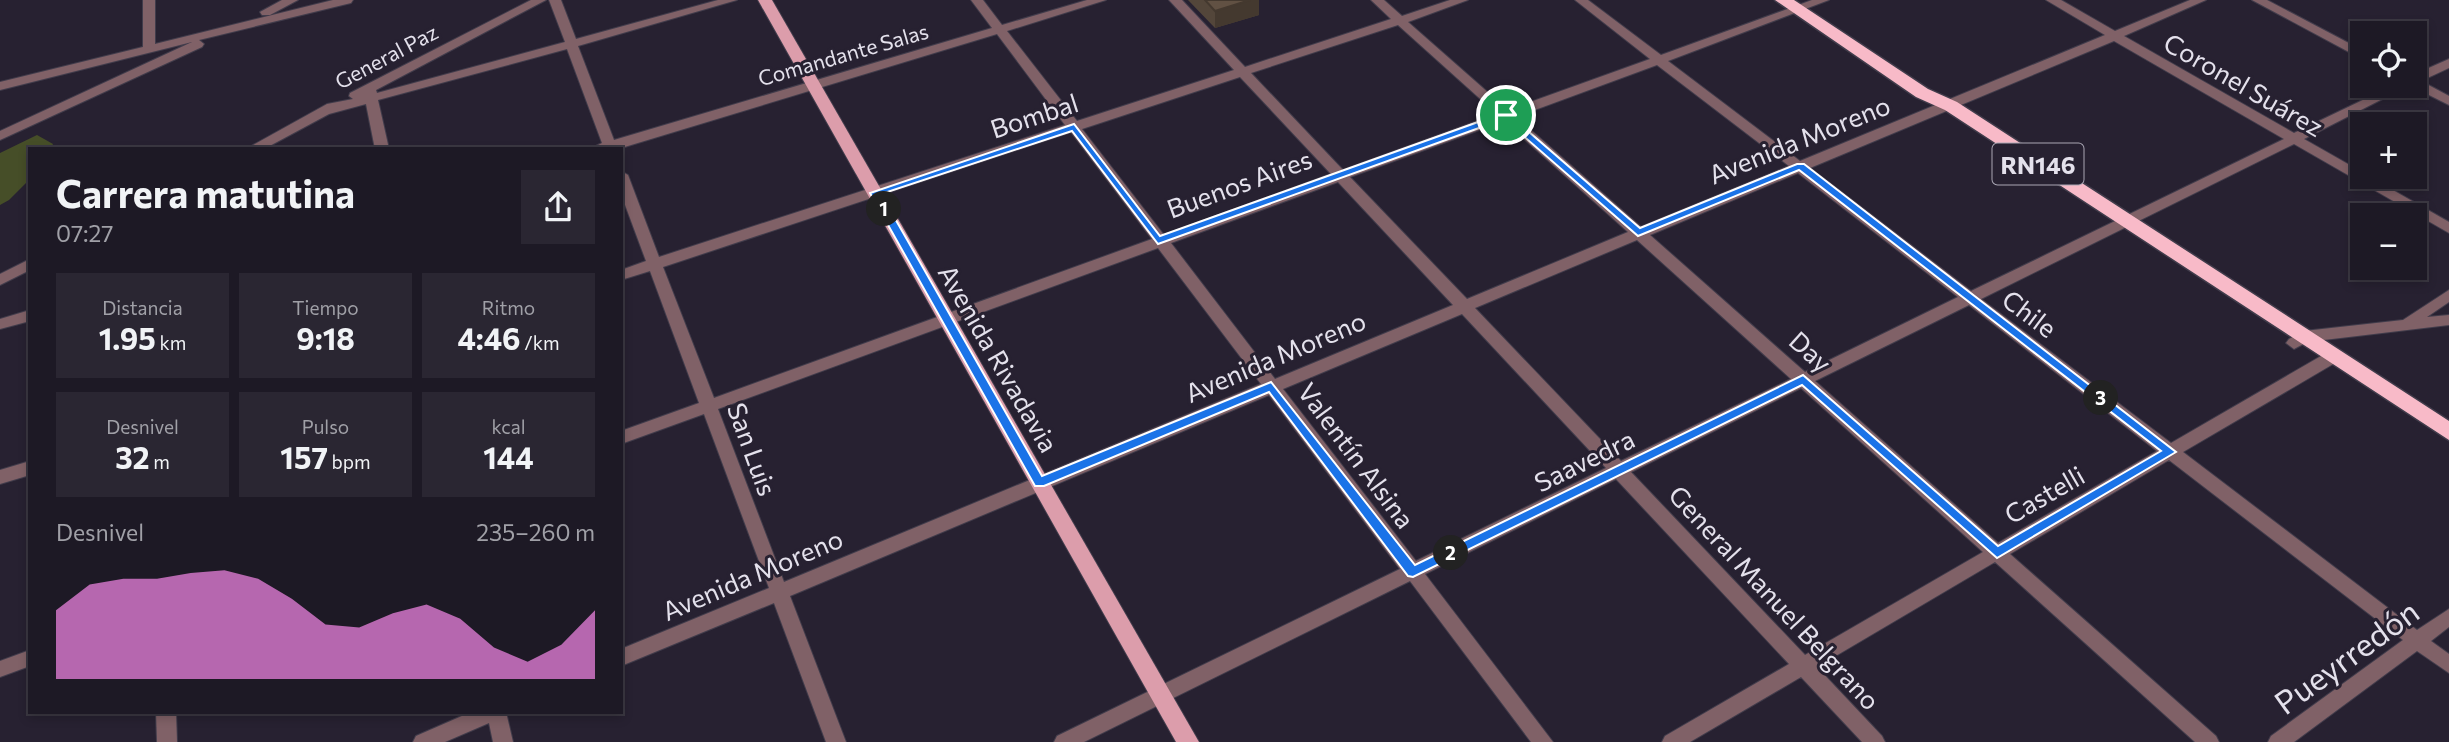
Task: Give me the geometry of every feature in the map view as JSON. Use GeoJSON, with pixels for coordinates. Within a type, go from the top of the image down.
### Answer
{"type":"FeatureCollection","features":[{"type":"Feature","properties":{"kind":"highway","name":"RN146"},"geometry":{"type":"LineString","coordinates":[[1804,3],[1922,93],[1951,106],[2257,309],[2328,360],[2415,410]]}},
{"type":"Feature","properties":{"kind":"highway","name":"RN146"},"geometry":{"type":"LineString","coordinates":[[2328,360],[2358,388],[2449,449]]}},
{"type":"Feature","properties":{"kind":"highway"},"geometry":{"type":"LineString","coordinates":[[2358,388],[2416,423],[2449,434]]}},
{"type":"Feature","properties":{"kind":"highway"},"geometry":{"type":"LineString","coordinates":[[2415,410],[2449,434]]}},
{"type":"Feature","properties":{"kind":"highway"},"geometry":{"type":"LineString","coordinates":[[2415,410],[2449,422]]}},
{"type":"Feature","properties":{"kind":"main road","name":"Avenida Rivadavia"},"geometry":{"type":"LineString","coordinates":[[765,0],[1188,742]]}},
{"type":"Feature","properties":{"kind":"street"},"geometry":{"type":"LineString","coordinates":[[149,0],[149,49]]}},
{"type":"Feature","properties":{"kind":"street"},"geometry":{"type":"LineString","coordinates":[[0,136],[292,0]]}},
{"type":"Feature","properties":{"kind":"street"},"geometry":{"type":"LineString","coordinates":[[0,86],[347,0]]}},
{"type":"Feature","properties":{"kind":"street","name":"General Paz"},"geometry":{"type":"LineString","coordinates":[[257,147],[325,111],[371,93],[524,4],[540,0]]}},
{"type":"Feature","properties":{"kind":"street"},"geometry":{"type":"LineString","coordinates":[[555,0],[606,147]]}},
{"type":"Feature","properties":{"kind":"street"},"geometry":{"type":"LineString","coordinates":[[382,147],[371,93],[570,44],[731,0]]}},
{"type":"Feature","properties":{"kind":"street","name":"Valentín Alsina"},"geometry":{"type":"LineString","coordinates":[[977,0],[1543,742]]}},
{"type":"Feature","properties":{"kind":"street","name":"Comandante Salas"},"geometry":{"type":"LineString","coordinates":[[606,147],[1100,0]]}},
{"type":"Feature","properties":{"kind":"street","name":"General Manuel Belgrano"},"geometry":{"type":"LineString","coordinates":[[1175,0],[1875,742]]}},
{"type":"Feature","properties":{"kind":"street","name":"Day"},"geometry":{"type":"LineString","coordinates":[[1377,0],[2209,742]]}},
{"type":"Feature","properties":{"kind":"street","name":"Bombal"},"geometry":{"type":"LineString","coordinates":[[623,274],[1462,0]]}},
{"type":"Feature","properties":{"kind":"street","name":"Chile"},"geometry":{"type":"LineString","coordinates":[[1581,0],[2449,665]]}},
{"type":"Feature","properties":{"kind":"street","name":"Coronel Suárez"},"geometry":{"type":"LineString","coordinates":[[2053,0],[2449,228]]}},
{"type":"Feature","properties":{"kind":"street","name":"Avenida Moreno"},"geometry":{"type":"LineString","coordinates":[[623,657],[2200,0]]}},
{"type":"Feature","properties":{"kind":"street"},"geometry":{"type":"LineString","coordinates":[[2258,0],[2350,49]]}},
{"type":"Feature","properties":{"kind":"street","name":"Buenos Aires"},"geometry":{"type":"LineString","coordinates":[[623,438],[1158,240],[1659,60],[1804,3]]}},
{"type":"Feature","properties":{"kind":"street"},"geometry":{"type":"LineString","coordinates":[[2427,75],[2449,63]]}},
{"type":"Feature","properties":{"kind":"street"},"geometry":{"type":"LineString","coordinates":[[2427,88],[2449,100]]}},
{"type":"Feature","properties":{"kind":"street","name":"Saavedra"},"geometry":{"type":"LineString","coordinates":[[1064,742],[2378,98]]}},
{"type":"Feature","properties":{"kind":"street","name":"San Luis"},"geometry":{"type":"LineString","coordinates":[[623,180],[836,742]]}},
{"type":"Feature","properties":{"kind":"street"},"geometry":{"type":"LineString","coordinates":[[0,280],[28,265]]}},
{"type":"Feature","properties":{"kind":"street"},"geometry":{"type":"LineString","coordinates":[[2408,323],[2449,295]]}},
{"type":"Feature","properties":{"kind":"street"},"geometry":{"type":"LineString","coordinates":[[0,324],[28,317]]}},
{"type":"Feature","properties":{"kind":"street"},"geometry":{"type":"LineString","coordinates":[[2299,340],[2408,323],[2449,320]]}},
{"type":"Feature","properties":{"kind":"street","name":"Castelli"},"geometry":{"type":"LineString","coordinates":[[1672,742],[2328,360]]}},
{"type":"Feature","properties":{"kind":"street"},"geometry":{"type":"LineString","coordinates":[[0,477],[28,469]]}},
{"type":"Feature","properties":{"kind":"street","name":"Pueyrredón"},"geometry":{"type":"LineString","coordinates":[[2278,742],[2449,617]]}},
{"type":"Feature","properties":{"kind":"street"},"geometry":{"type":"LineString","coordinates":[[0,669],[28,659]]}},
{"type":"Feature","properties":{"kind":"street"},"geometry":{"type":"LineString","coordinates":[[166,714],[167,742]]}},
{"type":"Feature","properties":{"kind":"street"},"geometry":{"type":"LineString","coordinates":[[423,742],[490,714]]}},
{"type":"Feature","properties":{"kind":"street"},"geometry":{"type":"LineString","coordinates":[[496,714],[503,742]]}},
{"type":"Feature","properties":{"kind":"green space"},"geometry":{"type":"Polygon","coordinates":[[[37,135],[53,144],[52,147],[28,147],[28,181],[0,205],[0,153],[37,135]]]}},
{"type":"Feature","properties":{"kind":"building"},"geometry":{"type":"Polygon","coordinates":[[[1205,0],[1250,0],[1215,11],[1205,0]]]}},
{"type":"Feature","properties":{"kind":"route"},"geometry":{"type":"LineString","coordinates":[[1506,115],[1638,233],[1800,166],[2170,452],[1997,552],[1803,380],[1413,572],[1271,386],[1040,482],[875,193],[1074,127],[1158,240],[1506,115]]}}]}
